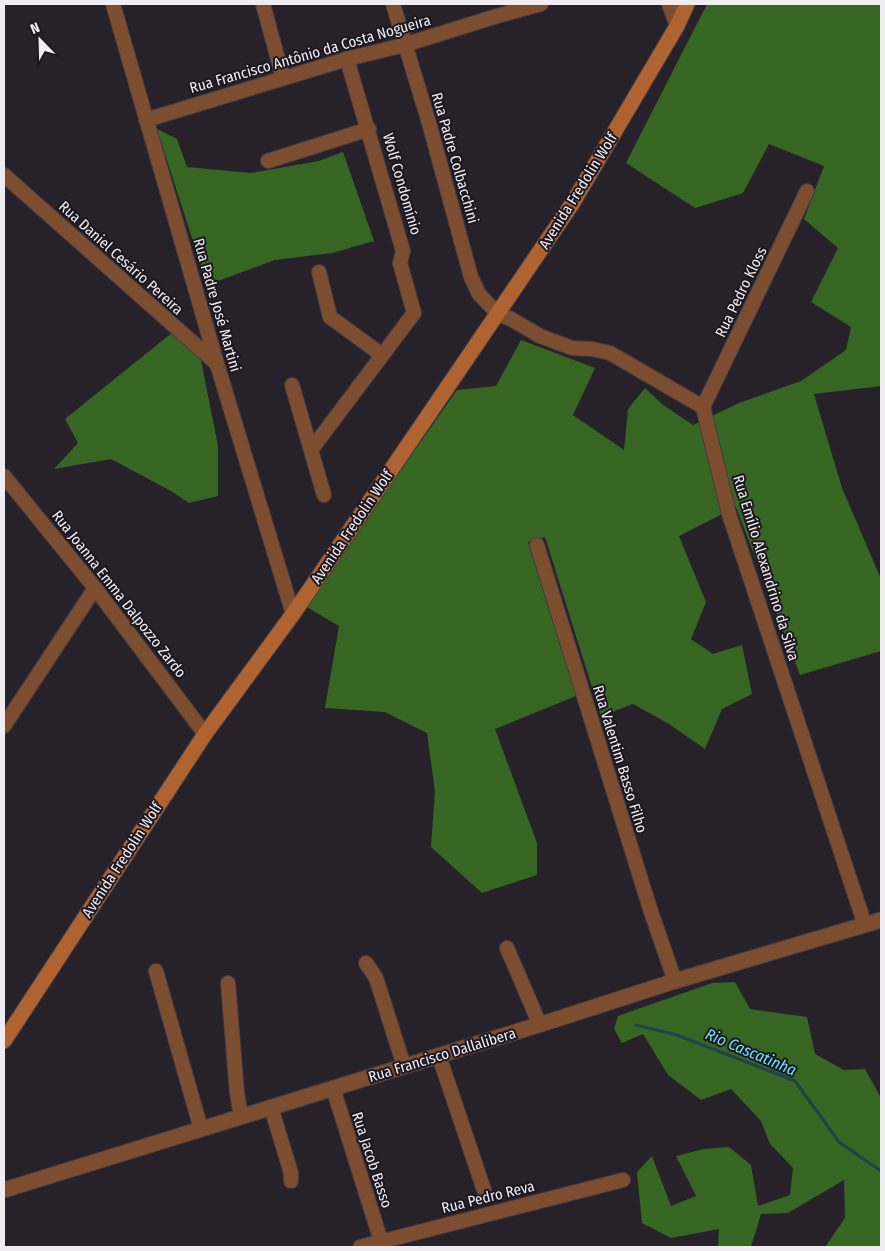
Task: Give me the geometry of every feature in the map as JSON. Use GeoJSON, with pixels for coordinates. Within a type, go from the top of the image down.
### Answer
{"type":"FeatureCollection","features":[{"type":"Feature","properties":{"kind":"main road","name":"Avenida Fredolin Wolf"},"geometry":{"type":"LineString","coordinates":[[4,1041],[205,734],[293,614],[586,182],[688,4]]}},
{"type":"Feature","properties":{"kind":"street","name":"Rua Padre José Martini"},"geometry":{"type":"LineString","coordinates":[[113,4],[217,364],[293,614]]}},
{"type":"Feature","properties":{"kind":"street"},"geometry":{"type":"LineString","coordinates":[[263,4],[283,78]]}},
{"type":"Feature","properties":{"kind":"street","name":"Rua Padre Colbacchini"},"geometry":{"type":"LineString","coordinates":[[393,4],[429,123],[471,277],[479,294],[498,314]]}},
{"type":"Feature","properties":{"kind":"street","name":"Rua Francisco Antônio da Costa Nogueira"},"geometry":{"type":"LineString","coordinates":[[146,120],[283,78],[404,45],[541,4]]}},
{"type":"Feature","properties":{"kind":"street"},"geometry":{"type":"LineString","coordinates":[[669,4],[677,26]]}},
{"type":"Feature","properties":{"kind":"street","name":"Wolf Condomínio"},"geometry":{"type":"LineString","coordinates":[[311,450],[414,313],[400,263],[404,251],[348,59]]}},
{"type":"Feature","properties":{"kind":"street","name":"Wolf Condomínio"},"geometry":{"type":"LineString","coordinates":[[268,161],[369,129]]}},
{"type":"Feature","properties":{"kind":"street","name":"Rua Daniel Cesário Pereira"},"geometry":{"type":"LineString","coordinates":[[4,175],[217,364]]}},
{"type":"Feature","properties":{"kind":"street","name":"Rua Pedro Kloss"},"geometry":{"type":"LineString","coordinates":[[703,408],[807,191]]}},
{"type":"Feature","properties":{"kind":"street"},"geometry":{"type":"LineString","coordinates":[[319,272],[330,317],[382,355]]}},
{"type":"Feature","properties":{"kind":"street"},"geometry":{"type":"LineString","coordinates":[[498,314],[511,319],[540,336],[572,348],[592,349],[610,353],[703,408]]}},
{"type":"Feature","properties":{"kind":"street"},"geometry":{"type":"LineString","coordinates":[[292,385],[324,495]]}},
{"type":"Feature","properties":{"kind":"street","name":"Rua Emílio Alexandrino da Silva"},"geometry":{"type":"LineString","coordinates":[[703,408],[729,514],[865,925]]}},
{"type":"Feature","properties":{"kind":"street","name":"Rua Joanna Emma Dalpozzo Zardo"},"geometry":{"type":"LineString","coordinates":[[4,476],[96,588],[205,734]]}},
{"type":"Feature","properties":{"kind":"street","name":"Rua Valentim Basso Filho"},"geometry":{"type":"LineString","coordinates":[[537,545],[648,903],[675,981]]}},
{"type":"Feature","properties":{"kind":"street"},"geometry":{"type":"LineString","coordinates":[[4,726],[96,588]]}},
{"type":"Feature","properties":{"kind":"street","name":"Rua Francisco Dallalibera"},"geometry":{"type":"LineString","coordinates":[[4,1190],[540,1025],[675,981],[881,920]]}},
{"type":"Feature","properties":{"kind":"street"},"geometry":{"type":"LineString","coordinates":[[507,948],[540,1025]]}},
{"type":"Feature","properties":{"kind":"street"},"geometry":{"type":"LineString","coordinates":[[366,963],[376,978],[404,1066]]}},
{"type":"Feature","properties":{"kind":"street"},"geometry":{"type":"LineString","coordinates":[[156,971],[201,1129]]}},
{"type":"Feature","properties":{"kind":"street"},"geometry":{"type":"LineString","coordinates":[[228,983],[237,1093],[241,1116]]}},
{"type":"Feature","properties":{"kind":"street"},"geometry":{"type":"LineString","coordinates":[[439,1056],[484,1190]]}},
{"type":"Feature","properties":{"kind":"street","name":"Rua Jacob Basso"},"geometry":{"type":"LineString","coordinates":[[333,1088],[381,1241]]}},
{"type":"Feature","properties":{"kind":"street"},"geometry":{"type":"LineString","coordinates":[[272,1107],[291,1174],[291,1181]]}},
{"type":"Feature","properties":{"kind":"street","name":"Rua Pedro Reva"},"geometry":{"type":"LineString","coordinates":[[360,1247],[623,1180]]}},
{"type":"Feature","properties":{"kind":"green space"},"geometry":{"type":"Polygon","coordinates":[[[707,4],[881,4],[881,386],[814,394],[842,488],[881,579],[881,651],[800,675],[736,507],[679,536],[706,602],[691,639],[713,654],[742,645],[752,694],[722,709],[705,749],[669,724],[633,704],[601,716],[545,537],[528,542],[576,696],[495,729],[537,843],[537,875],[482,893],[431,847],[435,791],[427,733],[385,712],[325,708],[339,626],[305,606],[457,390],[496,386],[521,340],[595,368],[573,415],[624,450],[628,409],[645,388],[663,405],[693,425],[739,403],[801,381],[846,350],[851,327],[811,302],[838,248],[804,219],[824,166],[769,144],[743,193],[695,208],[626,163],[707,4]]]}},
{"type":"Feature","properties":{"kind":"green space"},"geometry":{"type":"Polygon","coordinates":[[[157,129],[177,139],[187,167],[251,173],[319,161],[343,152],[374,241],[332,253],[275,260],[207,285],[157,129]]]}},
{"type":"Feature","properties":{"kind":"green space"},"geometry":{"type":"Polygon","coordinates":[[[173,332],[201,360],[218,446],[218,496],[189,503],[171,491],[111,459],[54,469],[78,443],[65,419],[173,332]]]}},
{"type":"Feature","properties":{"kind":"green space"},"geometry":{"type":"Polygon","coordinates":[[[735,982],[750,1009],[807,1017],[815,1054],[844,1070],[865,1069],[881,1098],[881,1247],[825,1247],[845,1218],[844,1180],[788,1213],[761,1214],[751,1247],[718,1247],[719,1229],[671,1238],[642,1223],[637,1172],[652,1156],[671,1206],[696,1196],[676,1156],[704,1149],[729,1147],[751,1165],[758,1206],[790,1195],[793,1168],[770,1144],[761,1121],[731,1089],[701,1100],[668,1075],[643,1034],[622,1043],[614,1029],[618,1016],[712,983],[735,982]]]}},
{"type":"Feature","properties":{"kind":"waterway","name":"Rio Cascatinha"},"geometry":{"type":"LineString","coordinates":[[636,1025],[677,1035],[795,1081],[839,1142],[881,1171]]}}]}
